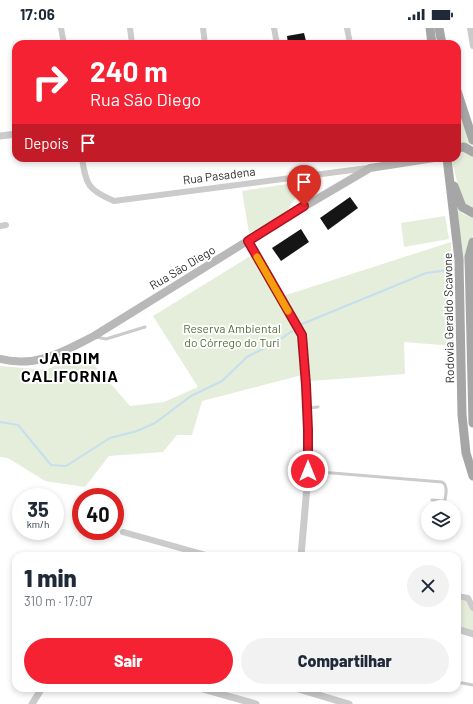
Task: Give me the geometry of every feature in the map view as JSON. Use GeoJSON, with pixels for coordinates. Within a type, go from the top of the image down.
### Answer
{"type":"FeatureCollection","features":[{"type":"Feature","properties":{"kind":"main road"},"geometry":{"type":"LineString","coordinates":[[430,28],[432,40]]}},
{"type":"Feature","properties":{"kind":"main road"},"geometry":{"type":"LineString","coordinates":[[440,28],[442,40]]}},
{"type":"Feature","properties":{"kind":"main road"},"geometry":{"type":"LineString","coordinates":[[461,103],[473,140]]}},
{"type":"Feature","properties":{"kind":"main road"},"geometry":{"type":"LineString","coordinates":[[461,147],[464,147],[473,152]]}},
{"type":"Feature","properties":{"kind":"main road","name":"Rua Pasadena"},"geometry":{"type":"LineString","coordinates":[[370,168],[408,162]]}},
{"type":"Feature","properties":{"kind":"main road","name":"Rodovia Geraldo Scavone"},"geometry":{"type":"LineString","coordinates":[[447,162],[460,260],[462,415],[466,453],[471,460],[473,476]]}},
{"type":"Feature","properties":{"kind":"main road","name":"Rua São Diego"},"geometry":{"type":"LineString","coordinates":[[0,359],[14,362],[41,360],[63,352],[94,336],[370,168]]}},
{"type":"Feature","properties":{"kind":"main road"},"geometry":{"type":"LineString","coordinates":[[448,168],[462,207],[473,213]]}},
{"type":"Feature","properties":{"kind":"main road","name":"Rodovia Geraldo Scavone"},"geometry":{"type":"LineString","coordinates":[[473,242],[469,257],[473,423]]}},
{"type":"Feature","properties":{"kind":"street"},"geometry":{"type":"LineString","coordinates":[[61,28],[63,40]]}},
{"type":"Feature","properties":{"kind":"street"},"geometry":{"type":"LineString","coordinates":[[130,28],[132,40]]}},
{"type":"Feature","properties":{"kind":"street"},"geometry":{"type":"LineString","coordinates":[[202,28],[204,40]]}},
{"type":"Feature","properties":{"kind":"street"},"geometry":{"type":"LineString","coordinates":[[274,28],[276,40]]}},
{"type":"Feature","properties":{"kind":"street"},"geometry":{"type":"LineString","coordinates":[[347,28],[349,40]]}},
{"type":"Feature","properties":{"kind":"street"},"geometry":{"type":"LineString","coordinates":[[470,28],[473,46]]}},
{"type":"Feature","properties":{"kind":"street"},"geometry":{"type":"LineString","coordinates":[[0,136],[12,134]]}},
{"type":"Feature","properties":{"kind":"street","name":"Rua Pasadena"},"geometry":{"type":"LineString","coordinates":[[83,162],[85,179],[90,187],[100,195],[114,201],[370,168]]}},
{"type":"Feature","properties":{"kind":"street"},"geometry":{"type":"LineString","coordinates":[[343,172],[347,177],[346,182]]}},
{"type":"Feature","properties":{"kind":"street"},"geometry":{"type":"LineString","coordinates":[[248,241],[302,335],[307,408],[308,471],[301,552]]}},
{"type":"Feature","properties":{"kind":"street"},"geometry":{"type":"LineString","coordinates":[[124,532],[195,552]]}},
{"type":"Feature","properties":{"kind":"street"},"geometry":{"type":"LineString","coordinates":[[461,597],[468,598],[473,608]]}},
{"type":"Feature","properties":{"kind":"street"},"geometry":{"type":"LineString","coordinates":[[461,630],[473,634]]}},
{"type":"Feature","properties":{"kind":"street"},"geometry":{"type":"LineString","coordinates":[[34,704],[40,692]]}},
{"type":"Feature","properties":{"kind":"street"},"geometry":{"type":"LineString","coordinates":[[213,692],[256,704]]}},
{"type":"Feature","properties":{"kind":"street"},"geometry":{"type":"LineString","coordinates":[[313,692],[349,704]]}},
{"type":"Feature","properties":{"kind":"lane"},"geometry":{"type":"LineString","coordinates":[[94,336],[106,339],[145,327]]}},
{"type":"Feature","properties":{"kind":"lane"},"geometry":{"type":"LineString","coordinates":[[307,408],[318,407]]}},
{"type":"Feature","properties":{"kind":"lane"},"geometry":{"type":"LineString","coordinates":[[308,471],[442,482],[446,485],[445,500]]}},
{"type":"Feature","properties":{"kind":"lane"},"geometry":{"type":"LineString","coordinates":[[461,683],[473,685]]}},
{"type":"Feature","properties":{"kind":"green space"},"geometry":{"type":"Polygon","coordinates":[[[461,112],[473,145],[461,144],[461,112]]]}},
{"type":"Feature","properties":{"kind":"green space"},"geometry":{"type":"Polygon","coordinates":[[[461,151],[472,154],[473,208],[465,204],[453,167],[453,162],[461,162],[461,151]]]}},
{"type":"Feature","properties":{"kind":"green space"},"geometry":{"type":"Polygon","coordinates":[[[306,181],[286,213],[249,233],[242,191],[306,181]]]}},
{"type":"Feature","properties":{"kind":"green space"},"geometry":{"type":"Polygon","coordinates":[[[457,209],[463,214],[473,218],[473,235],[469,243],[464,268],[457,209]]]}},
{"type":"Feature","properties":{"kind":"green space"},"geometry":{"type":"Polygon","coordinates":[[[445,216],[449,239],[404,247],[401,223],[445,216]]]}},
{"type":"Feature","properties":{"kind":"green space","name":"Reserva Ambiental do Córrego do Turi"},"geometry":{"type":"Polygon","coordinates":[[[451,242],[454,346],[404,342],[405,374],[310,381],[302,375],[202,401],[192,435],[177,435],[163,452],[109,456],[85,487],[45,481],[8,458],[0,457],[0,366],[46,370],[83,352],[130,406],[164,402],[198,387],[153,316],[252,255],[277,298],[451,242]]]}},
{"type":"Feature","properties":{"kind":"green space"},"geometry":{"type":"Polygon","coordinates":[[[461,597],[468,598],[473,608],[473,634],[461,630],[461,597]]]}},
{"type":"Feature","properties":{"kind":"building"},"geometry":{"type":"Polygon","coordinates":[[[304,33],[306,40],[288,40],[287,36],[304,33]]]}},
{"type":"Feature","properties":{"kind":"building"},"geometry":{"type":"Polygon","coordinates":[[[350,197],[358,208],[328,230],[320,218],[350,197]]]}},
{"type":"Feature","properties":{"kind":"building"},"geometry":{"type":"Polygon","coordinates":[[[301,229],[309,242],[281,261],[272,248],[301,229]]]}},
{"type":"Feature","properties":{"kind":"waterway"},"geometry":{"type":"LineString","coordinates":[[302,324],[426,273],[456,269]]}},
{"type":"Feature","properties":{"kind":"waterway"},"geometry":{"type":"LineString","coordinates":[[0,422],[18,425],[51,465],[66,466],[110,438],[137,431],[155,423],[191,396],[222,381],[247,357],[278,341],[292,331]]}},
{"type":"Feature","properties":{"kind":"slow traffic"},"geometry":{"type":"LineString","coordinates":[[257,257],[288,311]]}},
{"type":"Feature","properties":{"kind":"district","name":"JARDIM CALIFORNIA"},"geometry":{"type":"Point","coordinates":[70,366]}},
{"type":"Feature","properties":{"kind":"route"},"geometry":{"type":"LineString","coordinates":[[304,206],[248,241],[302,335],[308,430],[308,471]]}}]}
